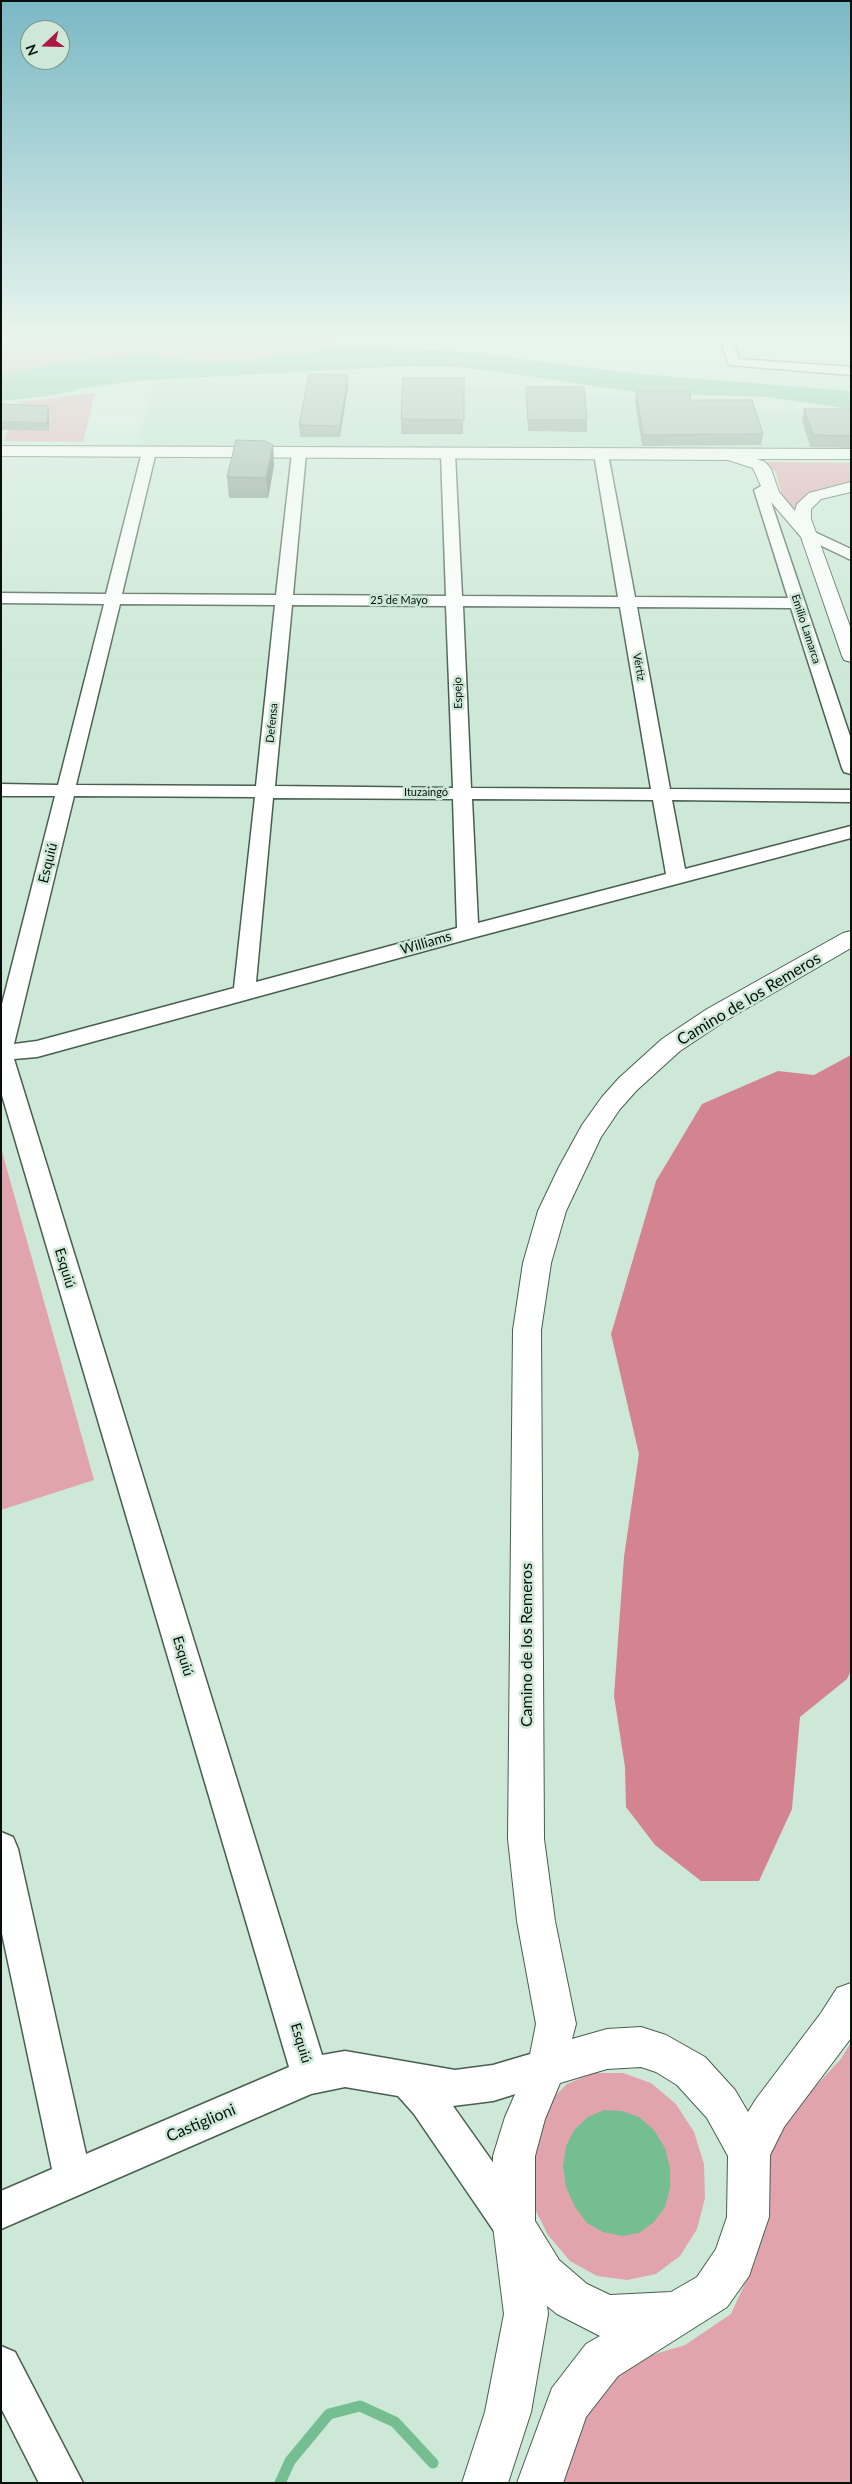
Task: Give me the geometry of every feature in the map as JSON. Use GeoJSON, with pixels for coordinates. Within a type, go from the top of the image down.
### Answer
{"type":"FeatureCollection","features":[{"type":"Feature","properties":{"kind":"main road"},"geometry":{"type":"LineString","coordinates":[[436,454],[851,456]]}},
{"type":"Feature","properties":{"kind":"main road"},"geometry":{"type":"LineString","coordinates":[[722,455],[759,465],[765,472],[772,492],[778,502],[806,533]]}},
{"type":"Feature","properties":{"kind":"main road"},"geometry":{"type":"LineString","coordinates":[[851,487],[826,492],[808,501],[803,508],[806,533],[851,656]]}},
{"type":"Feature","properties":{"kind":"main road","name":"Camino de los Remeros"},"geometry":{"type":"LineString","coordinates":[[485,2483],[508,2412],[526,2314],[514,2226],[514,2156],[525,2117],[547,2067],[556,2024],[536,1921],[526,1839],[527,1330],[536,1264],[552,1211],[572,1168],[591,1132],[611,1103],[628,1084],[672,1045],[716,1015],[851,938]]}},
{"type":"Feature","properties":{"kind":"main road"},"geometry":{"type":"LineString","coordinates":[[540,2483],[568,2404],[602,2360],[712,2292],[734,2261],[748,2217],[749,2152],[770,2113],[835,2027],[851,2002]]}},
{"type":"Feature","properties":{"kind":"main road"},"geometry":{"type":"LineString","coordinates":[[547,2067],[608,2048],[641,2047],[666,2055],[691,2071],[721,2104],[749,2152]]}},
{"type":"Feature","properties":{"kind":"main road"},"geometry":{"type":"LineString","coordinates":[[514,2226],[544,2275],[572,2299],[608,2317],[677,2314]]}},
{"type":"Feature","properties":{"kind":"street","name":"Esquiú"},"geometry":{"type":"LineString","coordinates":[[149,454],[1,1053],[310,2076]]}},
{"type":"Feature","properties":{"kind":"street","name":"Defensa"},"geometry":{"type":"LineString","coordinates":[[244,994],[299,454]]}},
{"type":"Feature","properties":{"kind":"street","name":"Espejo"},"geometry":{"type":"LineString","coordinates":[[448,454],[468,932]]}},
{"type":"Feature","properties":{"kind":"street","name":"Vértiz"},"geometry":{"type":"LineString","coordinates":[[600,454],[677,879]]}},
{"type":"Feature","properties":{"kind":"street","name":"Emilio Lamarca"},"geometry":{"type":"LineString","coordinates":[[761,490],[851,768]]}},
{"type":"Feature","properties":{"kind":"street"},"geometry":{"type":"LineString","coordinates":[[806,533],[851,555]]}},
{"type":"Feature","properties":{"kind":"street","name":"25 de Mayo"},"geometry":{"type":"LineString","coordinates":[[1,598],[797,603]]}},
{"type":"Feature","properties":{"kind":"street","name":"Ituzaingó"},"geometry":{"type":"LineString","coordinates":[[1,790],[851,796]]}},
{"type":"Feature","properties":{"kind":"street","name":"Williams"},"geometry":{"type":"LineString","coordinates":[[1,1053],[37,1049],[468,932],[677,879],[851,832]]}},
{"type":"Feature","properties":{"kind":"street"},"geometry":{"type":"LineString","coordinates":[[1,1849],[73,2178]]}},
{"type":"Feature","properties":{"kind":"street","name":"Castiglioni"},"geometry":{"type":"LineString","coordinates":[[1,2210],[310,2076],[345,2068],[455,2088],[493,2083],[547,2067]]}},
{"type":"Feature","properties":{"kind":"street"},"geometry":{"type":"LineString","coordinates":[[408,2080],[427,2101],[514,2226]]}},
{"type":"Feature","properties":{"kind":"street"},"geometry":{"type":"LineString","coordinates":[[1,2366],[62,2483]]}},
{"type":"Feature","properties":{"kind":"shaded area"},"geometry":{"type":"Polygon","coordinates":[[[764,462],[851,463],[851,485],[832,487],[815,492],[796,510],[791,509],[782,496],[776,472],[764,462]]]}},
{"type":"Feature","properties":{"kind":"shaded area"},"geometry":{"type":"Polygon","coordinates":[[[851,1055],[851,1671],[847,1679],[800,1717],[792,1809],[759,1881],[701,1881],[655,1845],[626,1807],[625,1767],[614,1696],[624,1557],[639,1454],[611,1334],[656,1181],[702,1104],[778,1071],[814,1075],[851,1055]]]}},
{"type":"Feature","properties":{"kind":"shaded area"},"geometry":{"type":"Polygon","coordinates":[[[1,1148],[94,1480],[1,1510],[1,1148]]]}},
{"type":"Feature","properties":{"kind":"shaded area"},"geometry":{"type":"Polygon","coordinates":[[[851,2042],[851,2483],[557,2483],[584,2415],[622,2364],[685,2345],[731,2314],[756,2259],[770,2159],[780,2124],[841,2059],[851,2042]]]}},
{"type":"Feature","properties":{"kind":"shaded area"},"geometry":{"type":"Polygon","coordinates":[[[594,2073],[623,2073],[651,2083],[676,2104],[694,2132],[704,2164],[705,2198],[697,2229],[680,2256],[656,2274],[627,2280],[597,2276],[570,2261],[548,2235],[532,2203],[532,2134],[546,2105],[567,2084],[594,2073]]]}},
{"type":"Feature","properties":{"kind":"shaded area"},"geometry":{"type":"Polygon","coordinates":[[[604,2110],[622,2111],[639,2117],[654,2130],[665,2148],[670,2168],[670,2188],[665,2207],[654,2222],[639,2233],[622,2236],[603,2232],[587,2223],[575,2207],[566,2187],[563,2166],[566,2146],[575,2129],[588,2117],[604,2110]]]}},
{"type":"Feature","properties":{"kind":"building"},"geometry":{"type":"Polygon","coordinates":[[[233,454],[271,454],[266,478],[227,477],[233,454]]]}},
{"type":"Feature","properties":{"kind":"waterway"},"geometry":{"type":"LineString","coordinates":[[280,2483],[290,2461],[329,2414],[360,2406],[395,2422],[433,2463]]}}]}
